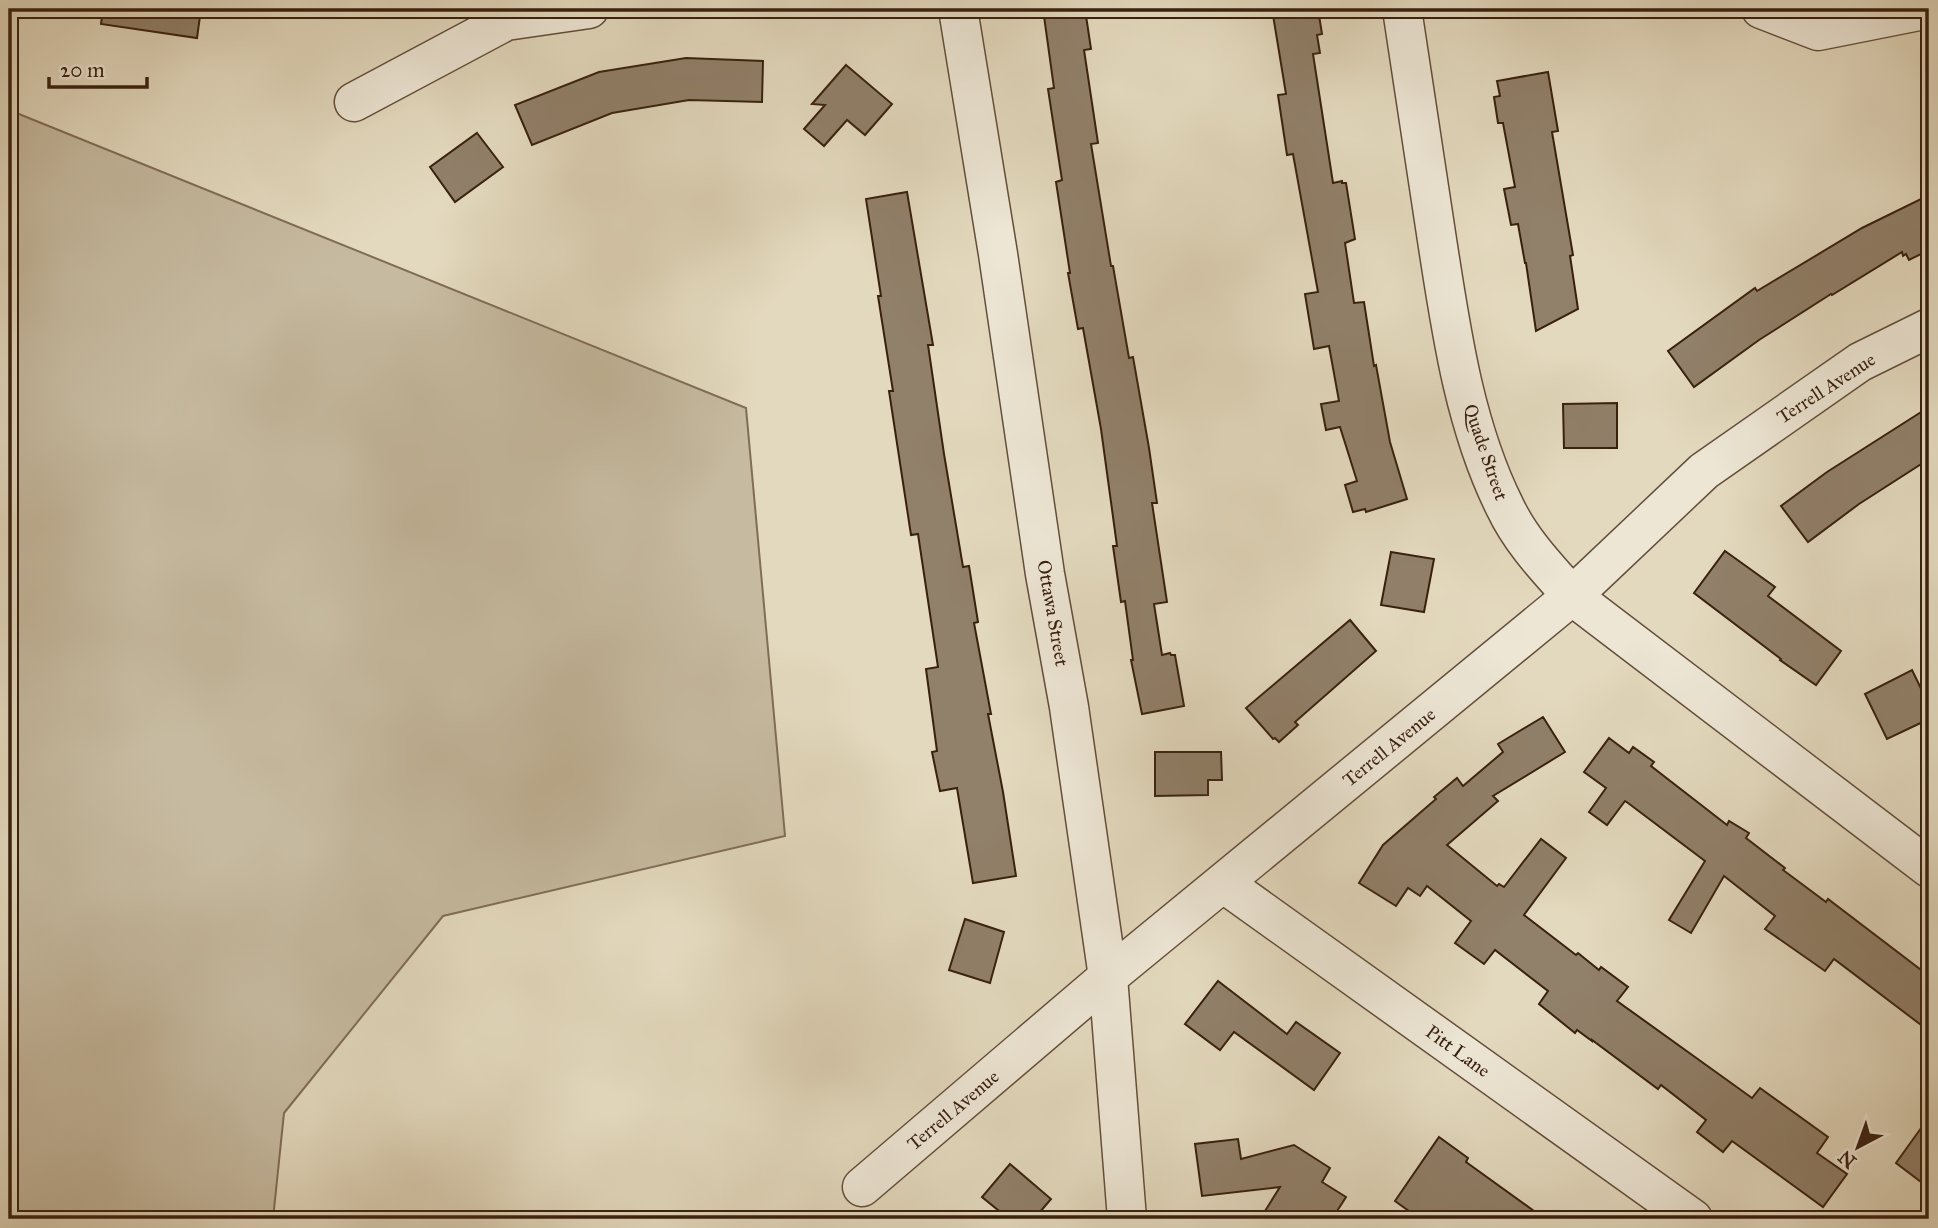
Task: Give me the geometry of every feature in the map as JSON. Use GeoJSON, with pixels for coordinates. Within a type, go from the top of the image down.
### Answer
{"type":"FeatureCollection","features":[{"type":"Feature","properties":{"kind":"street"},"geometry":{"type":"LineString","coordinates":[[354,102],[506,21],[589,9]]}},
{"type":"Feature","properties":{"kind":"street","name":"Ottawa Street"},"geometry":{"type":"LineString","coordinates":[[958,9],[998,254],[1045,574],[1069,707],[1108,977],[1127,1219]]}},
{"type":"Feature","properties":{"kind":"street","name":"Quade Street"},"geometry":{"type":"LineString","coordinates":[[1402,9],[1448,312],[1464,389],[1489,473],[1514,525],[1535,555],[1572,596],[1924,852]]}},
{"type":"Feature","properties":{"kind":"street"},"geometry":{"type":"LineString","coordinates":[[1761,9],[1818,30],[1929,9]]}},
{"type":"Feature","properties":{"kind":"street","name":"Terrell Avenue"},"geometry":{"type":"LineString","coordinates":[[862,1187],[1108,977],[1572,596],[1704,471],[1860,362],[1929,328]]}},
{"type":"Feature","properties":{"kind":"street","name":"Pitt Lane"},"geometry":{"type":"LineString","coordinates":[[1223,883],[1693,1219]]}},
{"type":"Feature","properties":{"kind":"shaded area"},"geometry":{"type":"Polygon","coordinates":[[[9,110],[746,408],[785,836],[443,916],[284,1113],[273,1219],[9,1219],[9,110]]]}},
{"type":"Feature","properties":{"kind":"building"},"geometry":{"type":"Polygon","coordinates":[[[103,9],[201,9],[197,38],[101,24],[103,9]]]}},
{"type":"Feature","properties":{"kind":"building"},"geometry":{"type":"Polygon","coordinates":[[[1043,9],[1085,9],[1091,49],[1084,50],[1098,143],[1091,144],[1129,358],[1133,357],[1157,503],[1152,503],[1167,602],[1154,604],[1162,655],[1175,655],[1184,706],[1142,714],[1131,660],[1125,601],[1121,602],[1113,546],[1117,546],[1101,429],[1083,328],[1078,329],[1068,273],[1056,182],[1062,180],[1048,89],[1054,88],[1043,9]]]}},
{"type":"Feature","properties":{"kind":"building"},"geometry":{"type":"Polygon","coordinates":[[[1272,9],[1318,9],[1322,34],[1317,35],[1320,53],[1313,54],[1333,183],[1346,183],[1355,239],[1345,243],[1354,303],[1364,302],[1390,442],[1407,499],[1366,512],[1365,509],[1353,512],[1345,485],[1357,481],[1340,427],[1326,430],[1321,404],[1339,401],[1329,346],[1314,349],[1305,294],[1318,292],[1293,154],[1287,155],[1278,95],[1286,94],[1272,9]]]}},
{"type":"Feature","properties":{"kind":"building"},"geometry":{"type":"Polygon","coordinates":[[[686,58],[763,61],[762,102],[689,100],[612,113],[532,145],[515,105],[599,72],[686,58]]]}},
{"type":"Feature","properties":{"kind":"building"},"geometry":{"type":"Polygon","coordinates":[[[846,65],[892,104],[865,135],[847,120],[824,146],[804,129],[825,105],[812,104],[846,65]]]}},
{"type":"Feature","properties":{"kind":"building"},"geometry":{"type":"Polygon","coordinates":[[[1548,72],[1558,131],[1552,132],[1573,255],[1570,256],[1578,309],[1536,331],[1518,224],[1511,225],[1504,189],[1515,187],[1503,123],[1498,123],[1494,97],[1500,96],[1497,81],[1548,72]]]}},
{"type":"Feature","properties":{"kind":"building"},"geometry":{"type":"Polygon","coordinates":[[[477,133],[503,167],[455,202],[430,167],[477,133]]]}},
{"type":"Feature","properties":{"kind":"building"},"geometry":{"type":"Polygon","coordinates":[[[907,192],[933,345],[928,345],[944,454],[963,567],[969,566],[978,622],[974,623],[1016,876],[973,883],[957,788],[940,791],[932,752],[937,751],[926,669],[938,667],[918,534],[911,535],[889,391],[893,391],[866,199],[907,192]]]}},
{"type":"Feature","properties":{"kind":"building"},"geometry":{"type":"Polygon","coordinates":[[[1929,195],[1929,250],[1909,260],[1902,252],[1759,340],[1694,387],[1668,351],[1755,288],[1757,291],[1862,228],[1929,195]]]}},
{"type":"Feature","properties":{"kind":"building"},"geometry":{"type":"Polygon","coordinates":[[[1617,403],[1617,448],[1564,448],[1563,404],[1617,403]]]}},
{"type":"Feature","properties":{"kind":"building"},"geometry":{"type":"Polygon","coordinates":[[[1929,407],[1929,459],[1859,504],[1808,542],[1781,506],[1827,472],[1929,407]]]}},
{"type":"Feature","properties":{"kind":"building"},"geometry":{"type":"Polygon","coordinates":[[[1725,551],[1775,587],[1768,596],[1841,651],[1816,685],[1694,593],[1725,551]]]}},
{"type":"Feature","properties":{"kind":"building"},"geometry":{"type":"Polygon","coordinates":[[[1391,552],[1434,559],[1424,612],[1381,605],[1391,552]]]}},
{"type":"Feature","properties":{"kind":"building"},"geometry":{"type":"Polygon","coordinates":[[[1350,620],[1376,651],[1295,722],[1298,725],[1279,742],[1273,739],[1246,708],[1350,620]]]}},
{"type":"Feature","properties":{"kind":"building"},"geometry":{"type":"Polygon","coordinates":[[[1912,670],[1929,705],[1929,719],[1887,739],[1865,694],[1912,670]]]}},
{"type":"Feature","properties":{"kind":"building"},"geometry":{"type":"Polygon","coordinates":[[[1543,717],[1565,752],[1493,796],[1498,801],[1447,845],[1497,886],[1499,884],[1504,887],[1541,839],[1566,858],[1524,915],[1576,955],[1578,953],[1599,970],[1601,967],[1628,987],[1617,1001],[1752,1098],[1760,1088],[1828,1137],[1817,1153],[1847,1174],[1823,1207],[1732,1141],[1723,1152],[1697,1132],[1706,1120],[1661,1085],[1658,1089],[1592,1040],[1577,1030],[1575,1033],[1539,1004],[1548,991],[1495,950],[1484,964],[1455,943],[1471,921],[1427,886],[1420,896],[1408,888],[1396,906],[1359,883],[1383,845],[1436,799],[1434,797],[1457,778],[1463,786],[1503,752],[1498,744],[1543,717]]]}},
{"type":"Feature","properties":{"kind":"building"},"geometry":{"type":"Polygon","coordinates":[[[1609,738],[1629,753],[1633,747],[1654,762],[1651,766],[1727,825],[1729,821],[1749,833],[1746,838],[1785,868],[1783,870],[1826,902],[1828,899],[1929,976],[1929,1031],[1834,959],[1825,971],[1765,929],[1775,916],[1724,876],[1691,933],[1669,920],[1705,861],[1625,801],[1607,825],[1589,812],[1606,788],[1584,772],[1609,738]]]}},
{"type":"Feature","properties":{"kind":"building"},"geometry":{"type":"Polygon","coordinates":[[[1155,752],[1221,752],[1222,780],[1208,780],[1208,795],[1155,796],[1155,752]]]}},
{"type":"Feature","properties":{"kind":"building"},"geometry":{"type":"Polygon","coordinates":[[[965,919],[1004,932],[990,983],[949,970],[965,919]]]}},
{"type":"Feature","properties":{"kind":"building"},"geometry":{"type":"Polygon","coordinates":[[[1218,981],[1287,1034],[1296,1022],[1340,1053],[1314,1090],[1234,1032],[1220,1050],[1185,1024],[1218,981]]]}},
{"type":"Feature","properties":{"kind":"building"},"geometry":{"type":"Polygon","coordinates":[[[1929,1117],[1929,1188],[1896,1163],[1929,1117]]]}},
{"type":"Feature","properties":{"kind":"building"},"geometry":{"type":"Polygon","coordinates":[[[1439,1137],[1468,1158],[1466,1162],[1545,1219],[1420,1219],[1395,1201],[1439,1137]]]}},
{"type":"Feature","properties":{"kind":"building"},"geometry":{"type":"Polygon","coordinates":[[[1238,1139],[1241,1159],[1294,1145],[1330,1168],[1322,1182],[1346,1197],[1332,1219],[1260,1219],[1280,1187],[1202,1196],[1195,1144],[1238,1139]]]}},
{"type":"Feature","properties":{"kind":"building"},"geometry":{"type":"Polygon","coordinates":[[[1010,1164],[1051,1199],[1034,1219],[1009,1219],[982,1197],[1010,1164]]]}}]}
